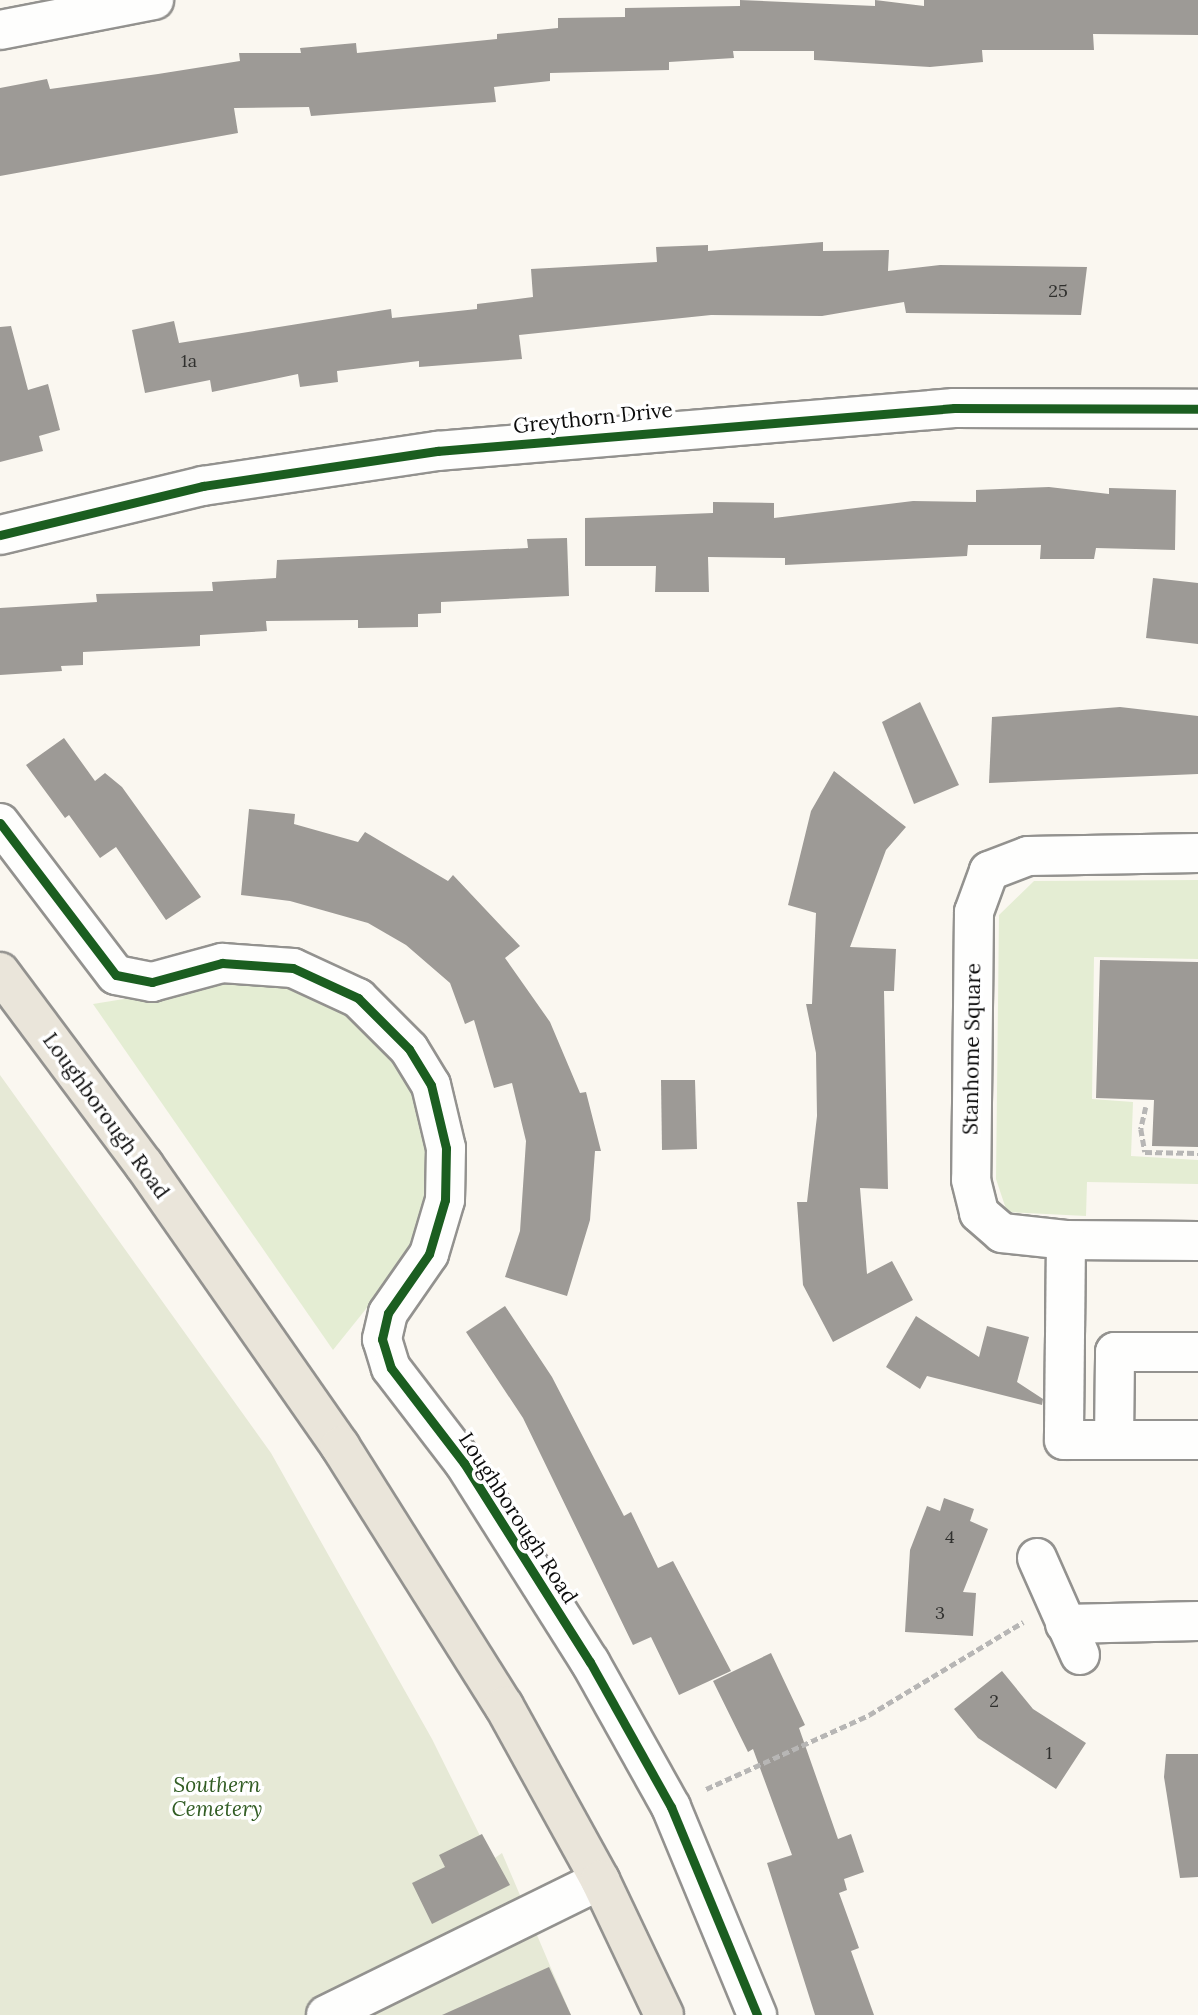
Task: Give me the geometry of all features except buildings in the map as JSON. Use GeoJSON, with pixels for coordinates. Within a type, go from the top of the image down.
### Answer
{"type":"FeatureCollection","features":[{"type":"Feature","properties":{"kind":"main road","name":"Loughborough Road"},"geometry":{"type":"LineString","coordinates":[[0,972],[144,1165],[340,1446],[503,1706],[600,1880],[664,2015]]}},
{"type":"Feature","properties":{"kind":"street"},"geometry":{"type":"LineString","coordinates":[[0,30],[154,0]]}},
{"type":"Feature","properties":{"kind":"street","name":"Greythorn Drive"},"geometry":{"type":"LineString","coordinates":[[0,535],[203,486],[437,451],[954,408],[1198,409]]}},
{"type":"Feature","properties":{"kind":"street","name":"Loughborough Road"},"geometry":{"type":"LineString","coordinates":[[0,823],[116,975],[152,982],[222,963],[293,968],[358,998],[409,1049],[431,1085],[446,1148],[445,1200],[429,1254],[388,1313],[382,1339],[391,1368],[471,1475],[590,1662],[671,1807],[757,2015]]}},
{"type":"Feature","properties":{"kind":"street","name":"Stanhome Square"},"geometry":{"type":"LineString","coordinates":[[1198,853],[1028,856],[989,871],[975,912],[971,1180],[979,1213],[1002,1233],[1066,1240],[1198,1241]]}},
{"type":"Feature","properties":{"kind":"street"},"geometry":{"type":"LineString","coordinates":[[1066,1240],[1064,1440],[1198,1440]]}},
{"type":"Feature","properties":{"kind":"street"},"geometry":{"type":"LineString","coordinates":[[1114,1440],[1115,1352],[1198,1352]]}},
{"type":"Feature","properties":{"kind":"street"},"geometry":{"type":"LineString","coordinates":[[1037,1558],[1067,1627],[1198,1622]]}},
{"type":"Feature","properties":{"kind":"street"},"geometry":{"type":"LineString","coordinates":[[327,2015],[600,1880]]}},
{"type":"Feature","properties":{"kind":"path"},"geometry":{"type":"LineString","coordinates":[[1146,1107],[1141,1129],[1145,1152],[1198,1153]]}},
{"type":"Feature","properties":{"kind":"path"},"geometry":{"type":"LineString","coordinates":[[671,1807],[1067,1627]]}},
{"type":"Feature","properties":{"kind":"green space"},"geometry":{"type":"Polygon","coordinates":[[[1198,880],[1198,959],[1094,957],[1092,1099],[1133,1102],[1131,1156],[1198,1160],[1198,1184],[1087,1182],[1086,1216],[1007,1212],[996,1179],[999,915],[1034,881],[1198,880]]]}},
{"type":"Feature","properties":{"kind":"green space"},"geometry":{"type":"Polygon","coordinates":[[[241,980],[294,989],[342,1011],[389,1046],[422,1104],[431,1168],[419,1230],[390,1279],[333,1350],[93,1004],[241,980]]]}},
{"type":"Feature","properties":{"kind":"green space","name":"Southern Cemetery"},"geometry":{"type":"Polygon","coordinates":[[[0,1075],[271,1453],[432,1739],[492,1860],[502,1853],[571,2015],[0,2015],[0,1075]]]}},
{"type":"Feature","properties":{"kind":"cycle path"},"geometry":{"type":"LineString","coordinates":[[0,535],[203,486],[437,451],[954,408],[1198,409]]}},
{"type":"Feature","properties":{"kind":"cycle path"},"geometry":{"type":"LineString","coordinates":[[0,823],[116,975],[152,982],[222,963],[293,968],[358,998],[409,1049],[431,1085],[446,1148],[445,1200],[429,1254],[388,1313],[382,1339],[391,1368],[464,1463],[590,1662],[671,1807],[757,2015]]}}]}
